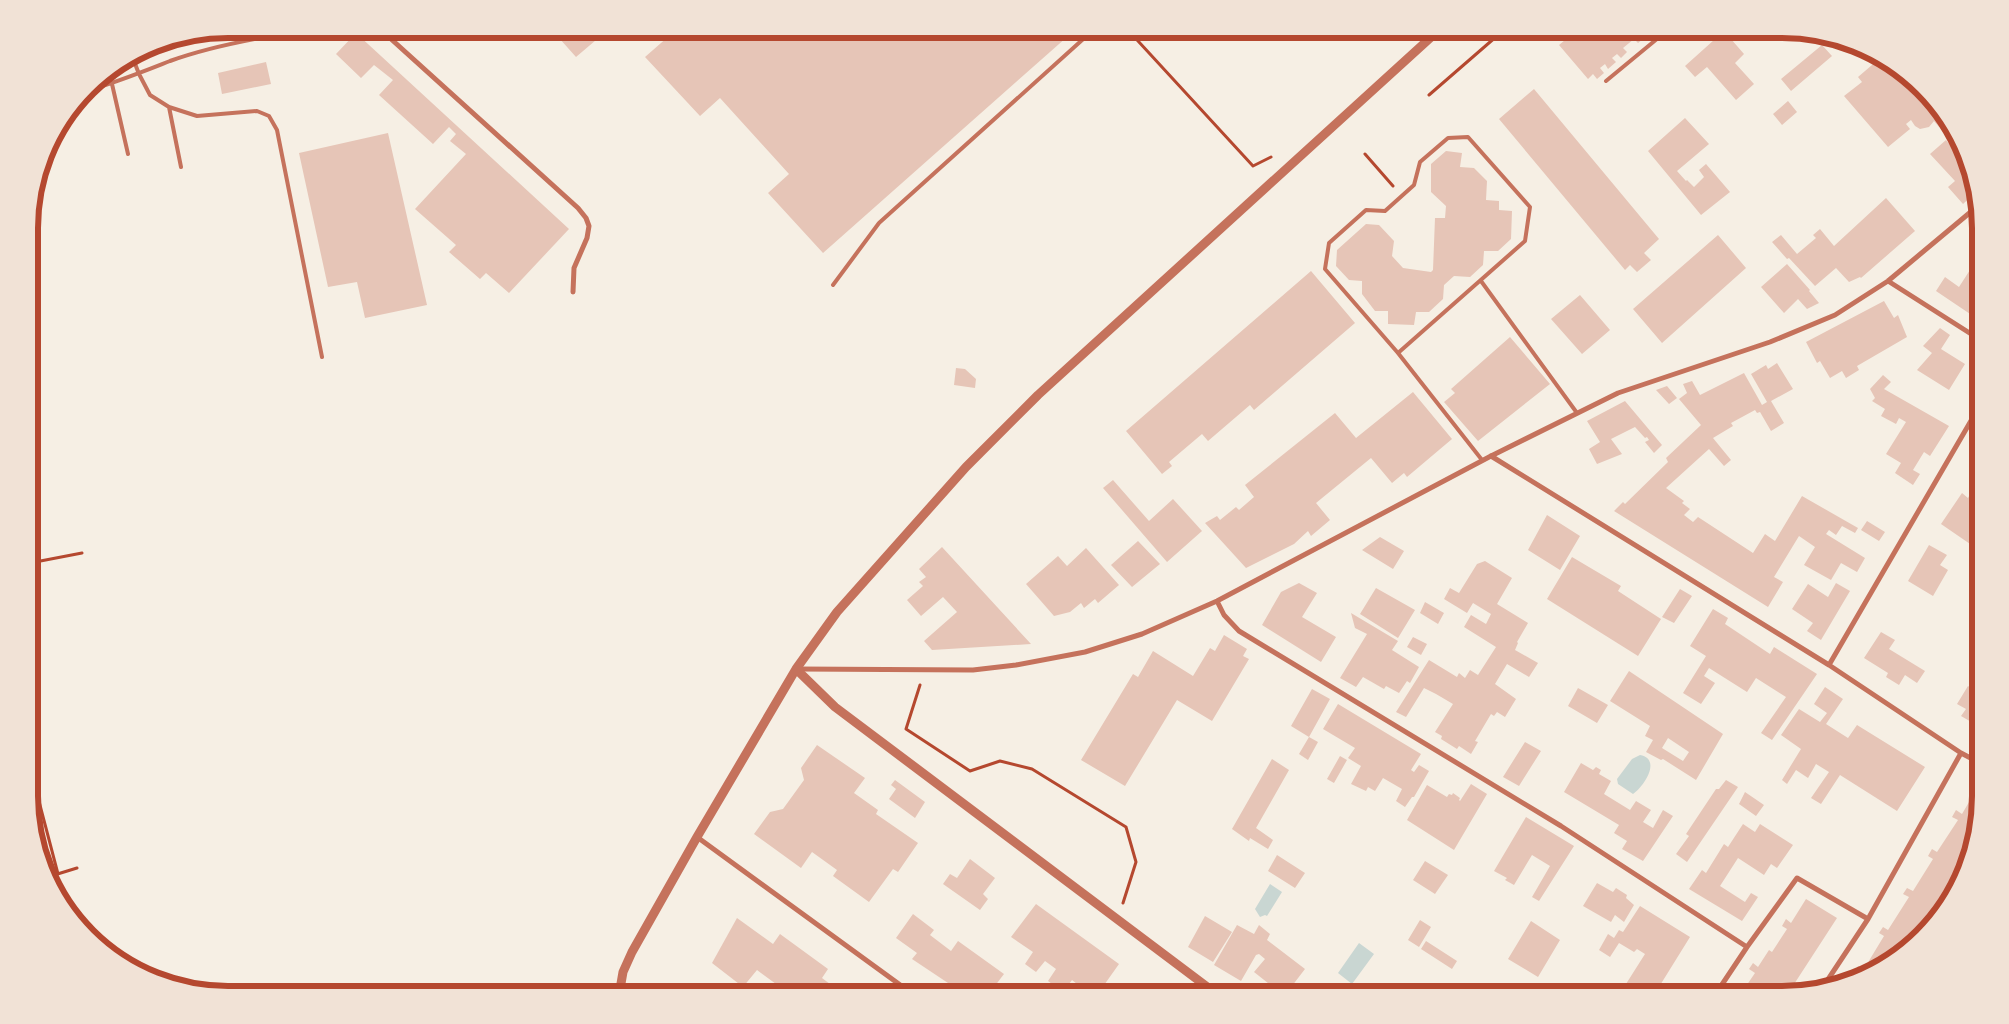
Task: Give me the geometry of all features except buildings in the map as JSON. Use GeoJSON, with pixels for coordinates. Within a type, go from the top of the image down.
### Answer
{"type":"FeatureCollection","features":[{"type":"Feature","properties":{"kind":"street"},"geometry":{"type":"LineString","coordinates":[[390,38],[586,218],[589,226],[587,238],[574,268],[573,292]]}},
{"type":"Feature","properties":{"kind":"street"},"geometry":{"type":"LineString","coordinates":[[621,986],[623,972],[632,952],[697,837],[796,669],[831,619],[966,467],[1038,394],[1430,38]]}},
{"type":"Feature","properties":{"kind":"street"},"geometry":{"type":"LineString","coordinates":[[796,669],[973,670],[1016,665],[1085,652],[1132,637],[1217,601],[1482,460],[1618,393],[1770,342],[1834,315],[1888,281],[1971,212]]}},
{"type":"Feature","properties":{"kind":"street"},"geometry":{"type":"LineString","coordinates":[[1888,281],[1972,335]]}},
{"type":"Feature","properties":{"kind":"street"},"geometry":{"type":"LineString","coordinates":[[1829,665],[1972,418]]}},
{"type":"Feature","properties":{"kind":"street"},"geometry":{"type":"LineString","coordinates":[[1491,456],[1829,665],[1972,758]]}},
{"type":"Feature","properties":{"kind":"street"},"geometry":{"type":"LineString","coordinates":[[1217,601],[1224,615],[1239,631],[1561,826],[1747,947]]}},
{"type":"Feature","properties":{"kind":"street"},"geometry":{"type":"LineString","coordinates":[[796,669],[835,707],[1206,986]]}},
{"type":"Feature","properties":{"kind":"street"},"geometry":{"type":"LineString","coordinates":[[1827,981],[1868,920],[1961,752]]}},
{"type":"Feature","properties":{"kind":"street"},"geometry":{"type":"LineString","coordinates":[[697,837],[902,986]]}},
{"type":"Feature","properties":{"kind":"street"},"geometry":{"type":"LineString","coordinates":[[1721,986],[1797,878],[1868,920]]}},
{"type":"Feature","properties":{"kind":"lane"},"geometry":{"type":"LineString","coordinates":[[99,87],[171,61],[218,47],[262,38]]}},
{"type":"Feature","properties":{"kind":"lane"},"geometry":{"type":"LineString","coordinates":[[833,285],[879,223],[1084,38]]}},
{"type":"Feature","properties":{"kind":"lane"},"geometry":{"type":"LineString","coordinates":[[1606,81],[1658,38]]}},
{"type":"Feature","properties":{"kind":"lane"},"geometry":{"type":"LineString","coordinates":[[134,62],[150,95],[169,107],[197,116],[257,111],[268,116],[277,130],[322,357]]}},
{"type":"Feature","properties":{"kind":"lane"},"geometry":{"type":"LineString","coordinates":[[112,84],[128,154]]}},
{"type":"Feature","properties":{"kind":"lane"},"geometry":{"type":"LineString","coordinates":[[169,107],[181,167]]}},
{"type":"Feature","properties":{"kind":"lane"},"geometry":{"type":"LineString","coordinates":[[1398,353],[1525,241],[1530,207],[1468,137],[1448,138],[1420,162],[1414,185],[1402,196],[1385,211],[1366,210],[1329,243],[1324,269],[1398,353],[1482,460]]}},
{"type":"Feature","properties":{"kind":"lane"},"geometry":{"type":"LineString","coordinates":[[1481,281],[1577,413]]}},
{"type":"Feature","properties":{"kind":"path"},"geometry":{"type":"LineString","coordinates":[[1135,38],[1253,166],[1274,156]]}},
{"type":"Feature","properties":{"kind":"path"},"geometry":{"type":"LineString","coordinates":[[1429,95],[1495,38]]}},
{"type":"Feature","properties":{"kind":"path"},"geometry":{"type":"LineString","coordinates":[[1365,154],[1402,196]]}},
{"type":"Feature","properties":{"kind":"path"},"geometry":{"type":"LineString","coordinates":[[38,561],[82,552]]}},
{"type":"Feature","properties":{"kind":"path"},"geometry":{"type":"LineString","coordinates":[[910,683],[920,684],[906,729],[970,771],[1000,761],[1032,769],[1126,827],[1136,862],[1125,901]]}},
{"type":"Feature","properties":{"kind":"path"},"geometry":{"type":"LineString","coordinates":[[38,798],[58,874]]}},
{"type":"Feature","properties":{"kind":"path"},"geometry":{"type":"LineString","coordinates":[[54,875],[77,868]]}},
{"type":"Feature","properties":{"kind":"shaded area"},"geometry":{"type":"Polygon","coordinates":[[[1640,755],[1650,762],[1649,773],[1642,786],[1633,794],[1618,784],[1617,779],[1632,759],[1640,755]]]}},
{"type":"Feature","properties":{"kind":"shaded area"},"geometry":{"type":"Polygon","coordinates":[[[1270,884],[1282,892],[1267,916],[1260,917],[1255,909],[1270,884]]]}},
{"type":"Feature","properties":{"kind":"shaded area"},"geometry":{"type":"Polygon","coordinates":[[[1359,943],[1374,954],[1352,984],[1338,973],[1359,943]]]}}]}
